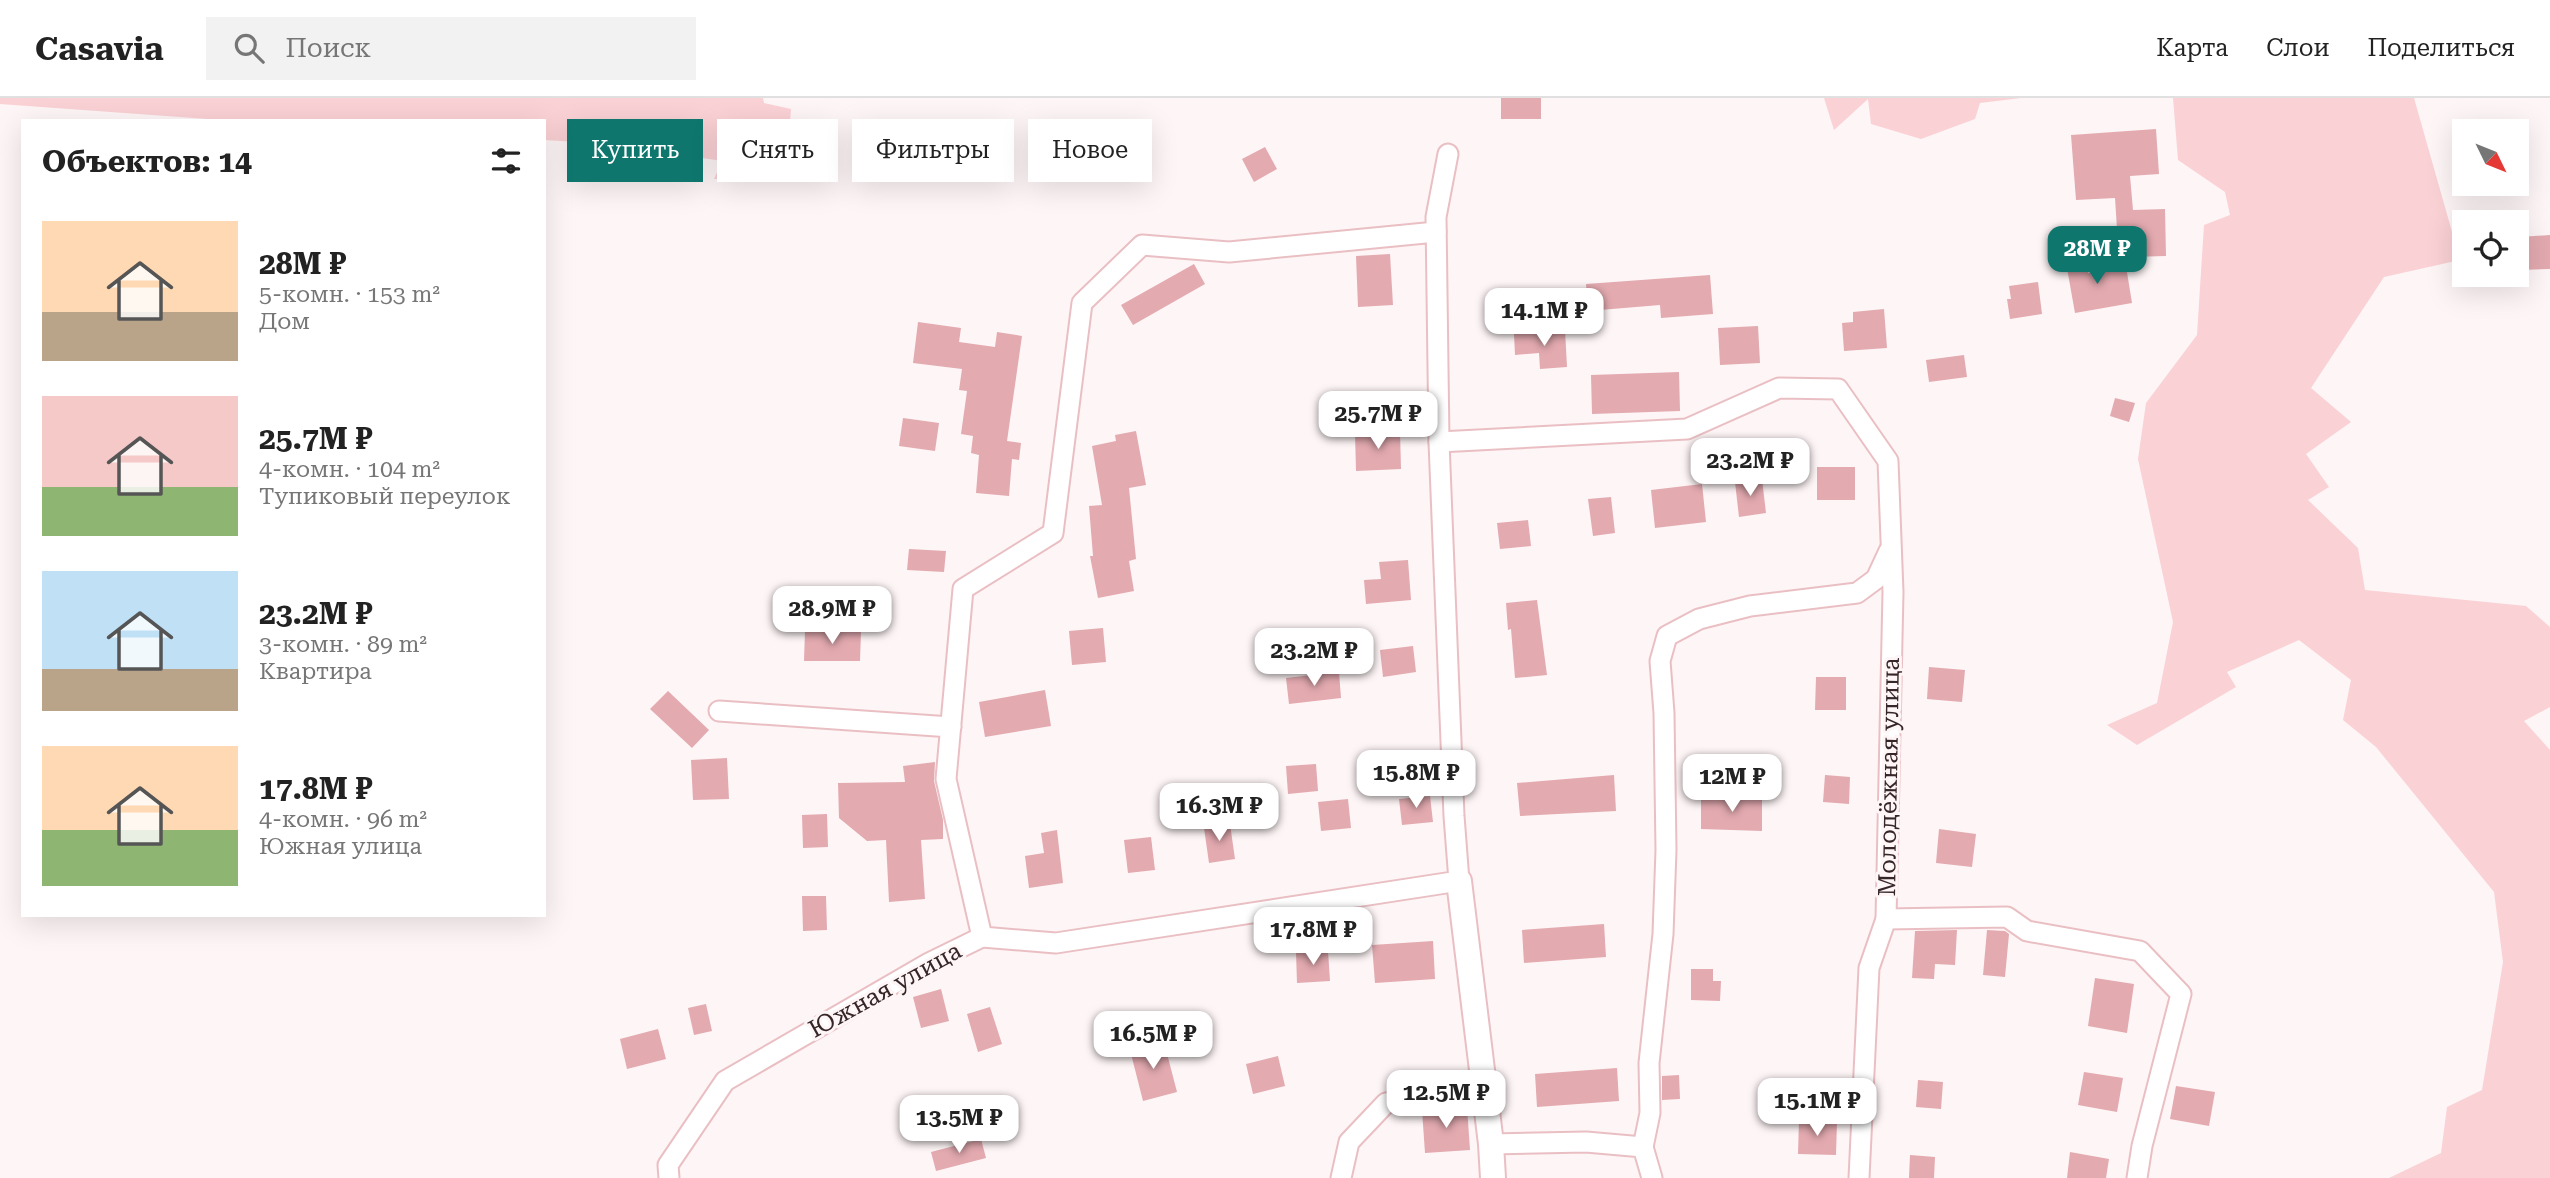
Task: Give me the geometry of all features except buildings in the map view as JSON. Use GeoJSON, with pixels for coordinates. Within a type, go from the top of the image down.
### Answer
{"type":"FeatureCollection","features":[{"type":"Feature","properties":{"kind":"street"},"geometry":{"type":"LineString","coordinates":[[1448,154],[1436,217],[1436,232],[1439,442],[1454,816],[1493,1178]]}},
{"type":"Feature","properties":{"kind":"street"},"geometry":{"type":"LineString","coordinates":[[982,937],[946,779],[963,589],[1053,533],[1082,303],[1142,245],[1229,253],[1436,232]]}},
{"type":"Feature","properties":{"kind":"street","name":"Молодёжная улица"},"geometry":{"type":"LineString","coordinates":[[1439,442],[1687,429],[1779,388],[1838,388],[1888,461],[1893,592],[1886,919],[1870,968],[1859,1178]]}},
{"type":"Feature","properties":{"kind":"street"},"geometry":{"type":"LineString","coordinates":[[1652,1178],[1643,1147],[1650,1113],[1649,1063],[1663,934],[1666,850],[1664,713],[1660,661],[1667,636],[1699,619],[1749,606],[1857,593],[1876,579],[1891,547]]}},
{"type":"Feature","properties":{"kind":"street"},"geometry":{"type":"LineString","coordinates":[[719,711],[951,727]]}},
{"type":"Feature","properties":{"kind":"street","name":"Южная улица"},"geometry":{"type":"LineString","coordinates":[[669,1178],[668,1165],[725,1082],[929,963],[982,937],[1056,943],[1459,881]]}},
{"type":"Feature","properties":{"kind":"street"},"geometry":{"type":"LineString","coordinates":[[1886,919],[2007,917],[2027,931],[2140,951],[2181,994],[2142,1146],[2137,1178]]}},
{"type":"Feature","properties":{"kind":"street"},"geometry":{"type":"LineString","coordinates":[[1341,1178],[1349,1142],[1386,1103],[1483,1090]]}},
{"type":"Feature","properties":{"kind":"street"},"geometry":{"type":"LineString","coordinates":[[1491,1144],[1586,1142],[1643,1147]]}},
{"type":"Feature","properties":{"kind":"shaded area"},"geometry":{"type":"Polygon","coordinates":[[[0,98],[763,98],[764,103],[791,109],[790,119],[717,119],[717,160],[703,158],[703,119],[567,119],[567,141],[546,140],[546,119],[207,119],[0,104],[0,98]]]}},
{"type":"Feature","properties":{"kind":"shaded area"},"geometry":{"type":"Polygon","coordinates":[[[1824,98],[2021,98],[1980,103],[1975,119],[1921,139],[1871,124],[1868,99],[1834,130],[1824,98]]]}},
{"type":"Feature","properties":{"kind":"shaded area"},"geometry":{"type":"Polygon","coordinates":[[[2173,98],[2414,98],[2452,232],[2452,262],[2384,277],[2311,388],[2351,422],[2306,454],[2329,487],[2308,500],[2358,548],[2365,590],[2526,606],[2550,627],[2550,707],[2524,721],[2550,750],[2550,1178],[2389,1178],[2441,1153],[2447,1107],[2482,1090],[2503,962],[2494,892],[2376,747],[2343,720],[2351,680],[2299,640],[2227,672],[2236,687],[2137,745],[2107,725],[2157,703],[2173,622],[2138,459],[2146,403],[2197,335],[2204,225],[2230,215],[2225,192],[2178,160],[2173,98]]]}}]}
